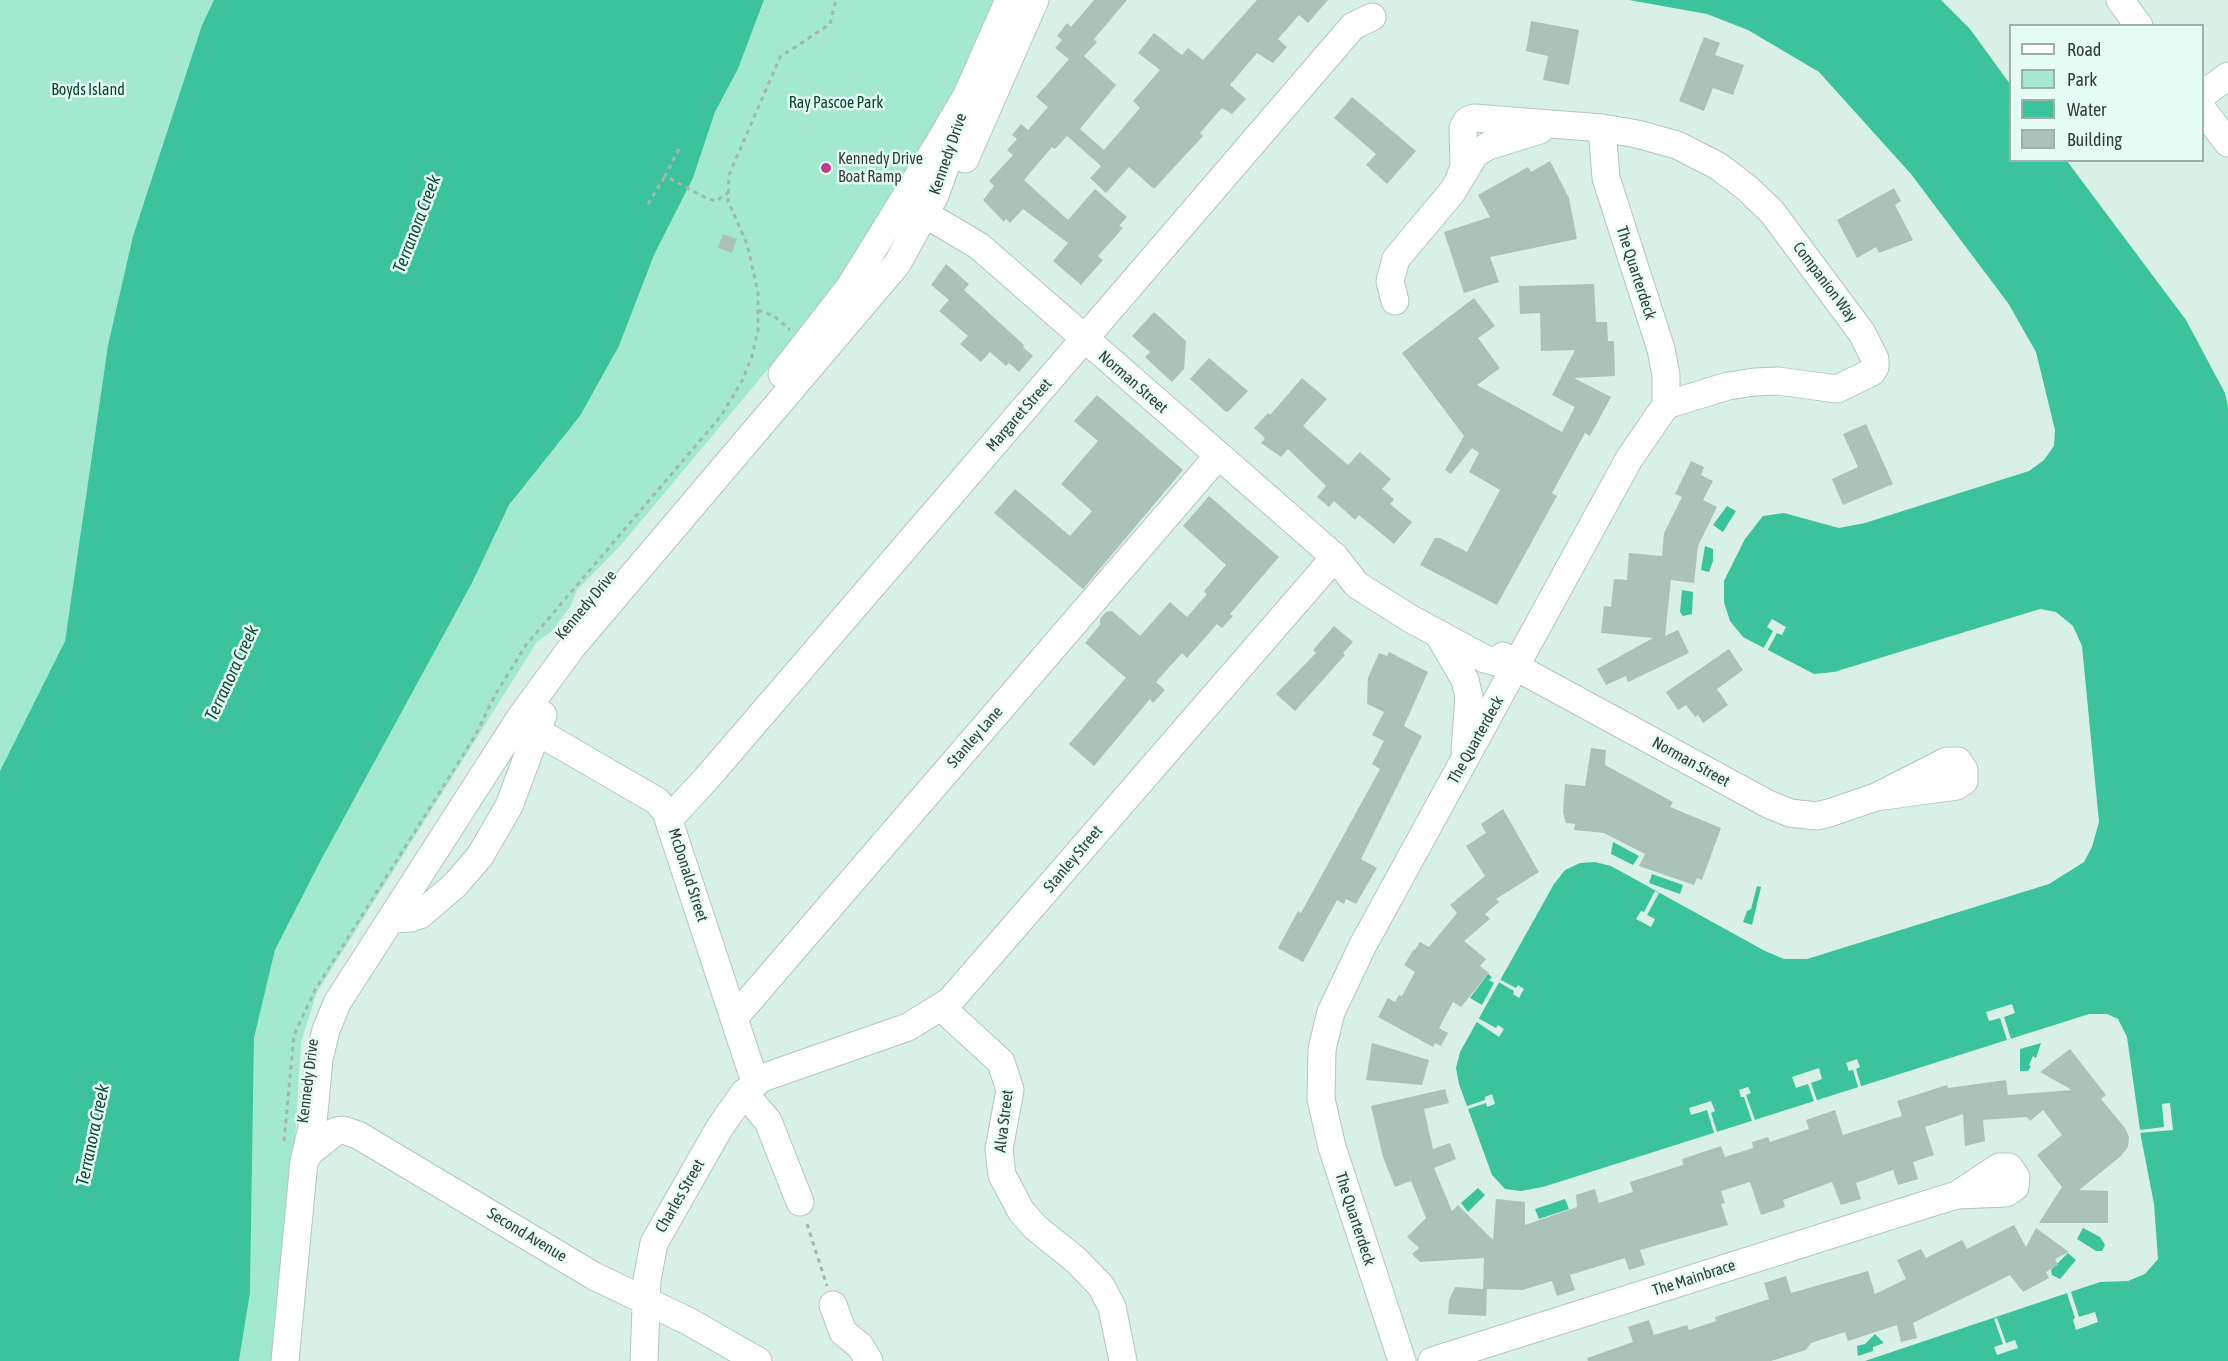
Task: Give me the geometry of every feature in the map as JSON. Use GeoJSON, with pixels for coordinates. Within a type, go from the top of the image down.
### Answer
{"type":"FeatureCollection","features":[{"type":"Feature","properties":{"kind":"street","name":"Kennedy Drive"},"geometry":{"type":"LineString","coordinates":[[304,1161],[302,1123],[309,1050],[316,1022],[342,972],[464,786],[538,665],[571,619],[712,466],[828,315],[870,254],[967,95],[1009,0]]}},
{"type":"Feature","properties":{"kind":"street"},"geometry":{"type":"LineString","coordinates":[[828,315],[853,296],[872,273],[912,215],[918,212],[931,217],[1035,0]]}},
{"type":"Feature","properties":{"kind":"street"},"geometry":{"type":"LineString","coordinates":[[2120,0],[2138,24]]}},
{"type":"Feature","properties":{"kind":"street","name":"Margaret Street"},"geometry":{"type":"LineString","coordinates":[[670,818],[1353,26],[1372,17]]}},
{"type":"Feature","properties":{"kind":"street"},"geometry":{"type":"LineString","coordinates":[[2204,94],[2228,76]]}},
{"type":"Feature","properties":{"kind":"street","name":"Kennedy Drive"},"geometry":{"type":"LineString","coordinates":[[285,1361],[304,1161],[313,1123],[319,1059],[326,1029],[352,977],[392,919],[520,718],[585,631],[897,264],[931,217],[954,146],[967,95]]}},
{"type":"Feature","properties":{"kind":"street"},"geometry":{"type":"LineString","coordinates":[[2204,112],[2228,143]]}},
{"type":"Feature","properties":{"kind":"street","name":"Companion Way"},"geometry":{"type":"LineString","coordinates":[[1395,301],[1390,284],[1396,259],[1458,182],[1464,167],[1462,131],[1468,120],[1483,118],[1602,129],[1637,134],[1677,145],[1718,166],[1748,188],[1772,212],[1862,333],[1875,359],[1875,367],[1872,372],[1837,388],[1778,381],[1755,381],[1728,386],[1666,405]]}},
{"type":"Feature","properties":{"kind":"street","name":"The Quarterdeck"},"geometry":{"type":"LineString","coordinates":[[1402,1361],[1332,1147],[1321,1099],[1322,1049],[1331,1012],[1347,975],[1629,459],[1666,405],[1666,375],[1661,349],[1606,178],[1602,129]]}},
{"type":"Feature","properties":{"kind":"street","name":"Norman Street"},"geometry":{"type":"LineString","coordinates":[[931,217],[979,246],[1335,557],[1357,585],[1485,659],[1516,667]]}},
{"type":"Feature","properties":{"kind":"street","name":"Stanley Lane"},"geometry":{"type":"LineString","coordinates":[[734,1017],[1218,456]]}},
{"type":"Feature","properties":{"kind":"street","name":"Norman Street"},"geometry":{"type":"LineString","coordinates":[[1335,557],[1492,646],[1516,667],[1758,799],[1790,813],[1816,816],[1876,798]]}},
{"type":"Feature","properties":{"kind":"street","name":"Stanley Street"},"geometry":{"type":"LineString","coordinates":[[750,1088],[783,1069],[908,1027],[942,1008],[976,974],[1158,759],[1335,557]]}},
{"type":"Feature","properties":{"kind":"street"},"geometry":{"type":"LineString","coordinates":[[392,919],[420,915],[455,885],[480,856],[509,806],[557,676],[585,631]]}},
{"type":"Feature","properties":{"kind":"street"},"geometry":{"type":"LineString","coordinates":[[1437,633],[1449,648],[1465,680],[1469,697],[1469,722],[1461,766]]}},
{"type":"Feature","properties":{"kind":"street","name":"McDonald Street"},"geometry":{"type":"LineString","coordinates":[[538,732],[657,801],[670,818],[734,1017],[750,1088],[768,1121],[800,1202]]}},
{"type":"Feature","properties":{"kind":"street","name":"Alva Street"},"geometry":{"type":"LineString","coordinates":[[942,1008],[1001,1062],[1010,1090],[999,1149],[1002,1175],[1015,1202],[1035,1227],[1077,1261],[1101,1286],[1112,1307],[1123,1361]]}},
{"type":"Feature","properties":{"kind":"street","name":"Charles Street"},"geometry":{"type":"LineString","coordinates":[[644,1361],[649,1266],[656,1238],[720,1127],[750,1088]]}},
{"type":"Feature","properties":{"kind":"street","name":"Second Avenue"},"geometry":{"type":"LineString","coordinates":[[304,1161],[326,1137],[343,1130],[358,1135],[594,1276],[647,1301],[758,1361]]}},
{"type":"Feature","properties":{"kind":"street","name":"The Mainbrace"},"geometry":{"type":"LineString","coordinates":[[1432,1361],[1957,1195]]}},
{"type":"Feature","properties":{"kind":"street"},"geometry":{"type":"LineString","coordinates":[[833,1305],[843,1332],[860,1346],[869,1361]]}},
{"type":"Feature","properties":{"kind":"path"},"geometry":{"type":"LineString","coordinates":[[284,1141],[294,1035],[315,990],[475,736],[495,695],[526,645],[721,416],[742,381],[752,356],[758,330],[758,310],[753,264],[728,201],[729,175],[780,57],[830,24],[836,0]]}},
{"type":"Feature","properties":{"kind":"path"},"geometry":{"type":"LineString","coordinates":[[648,204],[679,148]]}},
{"type":"Feature","properties":{"kind":"path"},"geometry":{"type":"LineString","coordinates":[[665,176],[716,201],[728,193]]}},
{"type":"Feature","properties":{"kind":"path"},"geometry":{"type":"LineString","coordinates":[[758,310],[774,316],[796,335]]}},
{"type":"Feature","properties":{"kind":"path"},"geometry":{"type":"LineString","coordinates":[[800,1202],[833,1305]]}},
{"type":"Feature","properties":{"kind":"green space","name":"Boyds Island"},"geometry":{"type":"Polygon","coordinates":[[[0,0],[214,0],[202,25],[133,236],[108,345],[65,641],[0,771],[0,0]]]}},
{"type":"Feature","properties":{"kind":"green space","name":"Ray Pascoe Park"},"geometry":{"type":"Polygon","coordinates":[[[764,0],[998,0],[934,142],[850,273],[783,357],[768,369],[621,545],[577,590],[570,607],[552,631],[537,642],[317,992],[301,1042],[289,1235],[275,1361],[239,1361],[250,1293],[254,1038],[275,950],[321,860],[472,583],[509,505],[580,416],[619,346],[654,255],[693,178],[715,112],[738,69],[764,0]]]}},
{"type":"Feature","properties":{"kind":"water","name":"Terranora Creek"},"geometry":{"type":"Polygon","coordinates":[[[214,0],[764,0],[738,69],[715,112],[693,178],[654,255],[619,346],[580,416],[509,505],[472,583],[321,860],[275,950],[254,1038],[250,1293],[239,1361],[0,1361],[0,771],[65,641],[108,345],[133,236],[202,25],[214,0]]]}},
{"type":"Feature","properties":{"kind":"water"},"geometry":{"type":"Polygon","coordinates":[[[1629,0],[1941,0],[1970,29],[2009,83],[2009,162],[2068,162],[2186,320],[2225,393],[2228,407],[2228,1361],[1865,1361],[2100,1282],[2128,1281],[2145,1274],[2158,1259],[2154,1204],[2141,1137],[2127,1037],[2118,1019],[2107,1014],[2089,1014],[1543,1187],[1521,1191],[1505,1189],[1492,1175],[1459,1084],[1456,1068],[1460,1052],[1554,884],[1565,870],[1580,863],[1595,862],[1611,866],[1765,951],[1784,959],[1807,959],[2049,884],[2084,862],[2092,847],[2099,822],[2082,646],[2073,626],[2056,612],[2040,609],[1834,672],[1814,674],[1743,637],[1730,621],[1724,602],[1724,581],[1745,539],[1763,516],[1784,513],[1839,528],[1865,523],[2029,471],[2044,460],[2054,446],[2055,430],[2036,352],[2008,303],[1911,174],[1819,72],[1748,30],[1707,14],[1629,0]]]}},
{"type":"Feature","properties":{"kind":"water"},"geometry":{"type":"Polygon","coordinates":[[[1727,506],[1736,511],[1723,532],[1713,525],[1727,506]]]}},
{"type":"Feature","properties":{"kind":"water"},"geometry":{"type":"Polygon","coordinates":[[[1705,546],[1713,549],[1713,561],[1709,572],[1701,570],[1705,546]]]}},
{"type":"Feature","properties":{"kind":"water"},"geometry":{"type":"Polygon","coordinates":[[[1682,590],[1693,592],[1692,614],[1683,616],[1680,612],[1682,590]]]}},
{"type":"Feature","properties":{"kind":"water"},"geometry":{"type":"Polygon","coordinates":[[[1613,842],[1639,856],[1633,865],[1611,854],[1613,842]]]}},
{"type":"Feature","properties":{"kind":"water"},"geometry":{"type":"Polygon","coordinates":[[[1652,874],[1683,885],[1680,894],[1649,883],[1652,874]]]}},
{"type":"Feature","properties":{"kind":"water"},"geometry":{"type":"Polygon","coordinates":[[[1757,886],[1761,887],[1752,925],[1743,922],[1747,911],[1751,909],[1757,886]]]}},
{"type":"Feature","properties":{"kind":"water"},"geometry":{"type":"Polygon","coordinates":[[[1488,974],[1492,977],[1489,980],[1494,983],[1482,1005],[1470,998],[1488,974]]]}},
{"type":"Feature","properties":{"kind":"water"},"geometry":{"type":"Polygon","coordinates":[[[2041,1043],[2028,1071],[2020,1071],[2020,1049],[2041,1043]]]}},
{"type":"Feature","properties":{"kind":"water"},"geometry":{"type":"Polygon","coordinates":[[[1478,1188],[1485,1195],[1468,1212],[1461,1203],[1478,1188]]]}},
{"type":"Feature","properties":{"kind":"water"},"geometry":{"type":"Polygon","coordinates":[[[1565,1199],[1569,1209],[1539,1219],[1535,1209],[1565,1199]]]}},
{"type":"Feature","properties":{"kind":"water"},"geometry":{"type":"Polygon","coordinates":[[[2083,1228],[2100,1237],[2105,1245],[2102,1251],[2096,1251],[2077,1239],[2083,1228]]]}},
{"type":"Feature","properties":{"kind":"water"},"geometry":{"type":"Polygon","coordinates":[[[2068,1253],[2076,1260],[2060,1279],[2052,1275],[2051,1270],[2068,1253]]]}},
{"type":"Feature","properties":{"kind":"water"},"geometry":{"type":"Polygon","coordinates":[[[1875,1334],[1884,1343],[1873,1347],[1873,1351],[1858,1356],[1857,1346],[1865,1344],[1875,1334]]]}},
{"type":"Feature","properties":{"kind":"pier"},"geometry":{"type":"Polygon","coordinates":[[[1772,619],[1786,627],[1782,635],[1777,633],[1766,653],[1762,651],[1773,631],[1767,627],[1772,619]]]}},
{"type":"Feature","properties":{"kind":"pier"},"geometry":{"type":"Polygon","coordinates":[[[1655,891],[1659,893],[1647,915],[1655,919],[1651,927],[1636,919],[1641,911],[1644,912],[1655,891]]]}},
{"type":"Feature","properties":{"kind":"pier"},"geometry":{"type":"Polygon","coordinates":[[[1499,979],[1516,988],[1518,985],[1524,989],[1519,998],[1513,994],[1514,991],[1497,981],[1499,979]]]}},
{"type":"Feature","properties":{"kind":"pier"},"geometry":{"type":"Polygon","coordinates":[[[2012,1004],[2015,1013],[2004,1017],[2011,1039],[2007,1040],[2000,1018],[1989,1021],[1986,1012],[2012,1004]]]}},
{"type":"Feature","properties":{"kind":"pier"},"geometry":{"type":"Polygon","coordinates":[[[1476,1017],[1496,1028],[1498,1025],[1504,1029],[1499,1037],[1474,1020],[1476,1017]]]}},
{"type":"Feature","properties":{"kind":"pier"},"geometry":{"type":"Polygon","coordinates":[[[1857,1059],[1860,1067],[1856,1069],[1862,1089],[1859,1090],[1853,1070],[1849,1071],[1846,1063],[1857,1059]]]}},
{"type":"Feature","properties":{"kind":"pier"},"geometry":{"type":"Polygon","coordinates":[[[1819,1068],[1822,1079],[1811,1083],[1818,1103],[1815,1104],[1808,1084],[1796,1088],[1792,1077],[1819,1068]]]}},
{"type":"Feature","properties":{"kind":"pier"},"geometry":{"type":"Polygon","coordinates":[[[1748,1087],[1751,1093],[1746,1095],[1755,1120],[1752,1121],[1744,1097],[1741,1097],[1739,1090],[1748,1087]]]}},
{"type":"Feature","properties":{"kind":"pier"},"geometry":{"type":"Polygon","coordinates":[[[1492,1094],[1495,1104],[1487,1107],[1486,1103],[1465,1110],[1464,1107],[1485,1100],[1485,1097],[1492,1094]]]}},
{"type":"Feature","properties":{"kind":"pier"},"geometry":{"type":"Polygon","coordinates":[[[1711,1101],[1715,1111],[1711,1113],[1718,1135],[1715,1136],[1707,1110],[1691,1115],[1689,1108],[1711,1101]]]}},
{"type":"Feature","properties":{"kind":"pier"},"geometry":{"type":"Polygon","coordinates":[[[2170,1103],[2173,1130],[2139,1133],[2139,1130],[2164,1127],[2162,1104],[2170,1103]]]}},
{"type":"Feature","properties":{"kind":"pier"},"geometry":{"type":"Polygon","coordinates":[[[2071,1292],[2079,1317],[2095,1312],[2098,1322],[2076,1330],[2073,1320],[2075,1318],[2067,1293],[2071,1292]]]}},
{"type":"Feature","properties":{"kind":"pier"},"geometry":{"type":"Polygon","coordinates":[[[1997,1318],[2006,1343],[2015,1340],[2018,1348],[1997,1355],[1994,1347],[2003,1344],[1994,1319],[1997,1318]]]}},
{"type":"Feature","properties":{"kind":"building"},"geometry":{"type":"Polygon","coordinates":[[[1094,0],[1127,0],[1094,39],[1097,42],[1084,56],[1116,85],[1080,129],[1104,150],[1140,108],[1133,101],[1160,70],[1138,53],[1154,33],[1182,55],[1188,48],[1203,60],[1257,0],[1328,0],[1308,23],[1299,15],[1278,39],[1287,47],[1273,63],[1257,53],[1230,85],[1246,99],[1232,114],[1222,108],[1200,133],[1203,136],[1154,189],[1129,167],[1106,193],[1090,178],[1101,166],[1067,136],[1055,149],[1052,147],[1024,180],[1068,220],[1095,189],[1127,217],[1119,226],[1123,228],[1098,256],[1103,260],[1081,285],[1053,261],[1068,243],[1023,209],[1010,223],[1006,219],[1004,222],[983,200],[994,186],[989,181],[1013,155],[1007,150],[1017,139],[1012,135],[1021,124],[1028,130],[1048,107],[1036,97],[1069,59],[1055,48],[1062,40],[1057,36],[1067,23],[1071,27],[1094,0]]]}},
{"type":"Feature","properties":{"kind":"building"},"geometry":{"type":"Polygon","coordinates":[[[1531,21],[1579,30],[1569,85],[1543,80],[1548,56],[1526,51],[1531,21]]]}},
{"type":"Feature","properties":{"kind":"building"},"geometry":{"type":"Polygon","coordinates":[[[1704,37],[1720,43],[1715,55],[1744,65],[1733,95],[1713,88],[1704,111],[1679,101],[1704,37]]]}},
{"type":"Feature","properties":{"kind":"building"},"geometry":{"type":"Polygon","coordinates":[[[1352,97],[1416,151],[1387,184],[1366,165],[1376,154],[1334,118],[1352,97]]]}},
{"type":"Feature","properties":{"kind":"building"},"geometry":{"type":"Polygon","coordinates":[[[1550,161],[1569,198],[1577,239],[1490,257],[1499,282],[1464,293],[1444,232],[1490,217],[1478,195],[1528,167],[1531,172],[1550,161]]]}},
{"type":"Feature","properties":{"kind":"building"},"geometry":{"type":"Polygon","coordinates":[[[1894,188],[1901,201],[1895,205],[1913,240],[1879,253],[1876,247],[1857,258],[1837,220],[1894,188]]]}},
{"type":"Feature","properties":{"kind":"building"},"geometry":{"type":"Polygon","coordinates":[[[723,234],[737,239],[732,253],[718,248],[723,234]]]}},
{"type":"Feature","properties":{"kind":"building"},"geometry":{"type":"Polygon","coordinates":[[[946,264],[969,284],[964,290],[1033,356],[1019,372],[1009,363],[1006,366],[990,352],[981,362],[960,344],[968,336],[939,311],[949,300],[931,285],[946,264]]]}},
{"type":"Feature","properties":{"kind":"building"},"geometry":{"type":"Polygon","coordinates":[[[1594,284],[1596,322],[1607,322],[1608,341],[1614,341],[1615,376],[1574,378],[1611,397],[1590,436],[1585,433],[1552,493],[1557,496],[1497,605],[1420,565],[1435,538],[1440,538],[1467,552],[1500,490],[1469,472],[1479,453],[1472,448],[1451,474],[1445,470],[1464,436],[1402,353],[1474,298],[1495,326],[1478,338],[1500,368],[1477,385],[1562,432],[1575,407],[1552,395],[1575,350],[1541,351],[1540,313],[1520,314],[1519,286],[1594,284]]]}},
{"type":"Feature","properties":{"kind":"building"},"geometry":{"type":"Polygon","coordinates":[[[1154,312],[1186,341],[1184,369],[1172,382],[1145,357],[1150,352],[1132,336],[1154,312]]]}},
{"type":"Feature","properties":{"kind":"building"},"geometry":{"type":"Polygon","coordinates":[[[1209,358],[1248,391],[1229,411],[1226,412],[1190,379],[1209,358]]]}},
{"type":"Feature","properties":{"kind":"building"},"geometry":{"type":"Polygon","coordinates":[[[1302,378],[1327,399],[1303,426],[1348,465],[1360,452],[1391,479],[1382,489],[1394,499],[1390,504],[1412,522],[1394,544],[1359,515],[1355,520],[1334,501],[1329,507],[1317,497],[1326,486],[1288,449],[1281,457],[1261,443],[1265,438],[1254,428],[1268,413],[1270,415],[1302,378]]]}},
{"type":"Feature","properties":{"kind":"building"},"geometry":{"type":"Polygon","coordinates":[[[1097,395],[1183,470],[1083,589],[994,513],[1015,489],[1070,536],[1092,511],[1061,484],[1098,441],[1074,421],[1097,395]]]}},
{"type":"Feature","properties":{"kind":"building"},"geometry":{"type":"Polygon","coordinates":[[[1866,424],[1893,484],[1843,505],[1832,479],[1858,467],[1843,434],[1866,424]]]}},
{"type":"Feature","properties":{"kind":"building"},"geometry":{"type":"Polygon","coordinates":[[[1691,461],[1704,467],[1701,475],[1713,481],[1703,500],[1717,507],[1698,546],[1694,583],[1671,580],[1665,636],[1678,630],[1689,653],[1628,682],[1626,676],[1606,685],[1597,669],[1653,638],[1601,633],[1604,606],[1611,607],[1614,579],[1627,580],[1629,553],[1662,556],[1664,533],[1682,497],[1675,494],[1691,461]]]}},
{"type":"Feature","properties":{"kind":"building"},"geometry":{"type":"Polygon","coordinates":[[[1209,496],[1279,557],[1230,614],[1233,616],[1222,628],[1217,624],[1187,658],[1182,653],[1156,682],[1165,690],[1153,703],[1150,699],[1094,766],[1069,744],[1126,678],[1085,643],[1100,625],[1100,619],[1106,612],[1112,611],[1140,636],[1170,602],[1187,617],[1207,594],[1204,591],[1226,565],[1183,526],[1209,496]]]}},
{"type":"Feature","properties":{"kind":"building"},"geometry":{"type":"Polygon","coordinates":[[[1334,626],[1353,642],[1343,653],[1345,655],[1295,711],[1276,694],[1316,653],[1313,650],[1334,626]]]}},
{"type":"Feature","properties":{"kind":"building"},"geometry":{"type":"Polygon","coordinates":[[[1729,649],[1743,670],[1717,689],[1728,705],[1703,723],[1698,715],[1695,717],[1686,705],[1678,710],[1666,692],[1729,649]]]}},
{"type":"Feature","properties":{"kind":"building"},"geometry":{"type":"Polygon","coordinates":[[[1389,652],[1428,672],[1404,726],[1422,736],[1361,859],[1377,868],[1356,904],[1346,899],[1344,904],[1337,900],[1303,962],[1278,948],[1298,911],[1301,913],[1380,769],[1372,764],[1384,741],[1372,735],[1384,712],[1367,704],[1368,678],[1379,653],[1387,656],[1389,652]]]}},
{"type":"Feature","properties":{"kind":"building"},"geometry":{"type":"Polygon","coordinates":[[[1591,748],[1606,750],[1605,765],[1673,802],[1670,807],[1721,828],[1702,880],[1697,878],[1694,885],[1639,866],[1645,854],[1604,833],[1574,830],[1575,824],[1566,823],[1563,812],[1565,784],[1585,786],[1591,748]]]}},
{"type":"Feature","properties":{"kind":"building"},"geometry":{"type":"Polygon","coordinates":[[[1503,809],[1539,872],[1496,899],[1499,902],[1485,914],[1490,919],[1464,941],[1486,959],[1480,966],[1489,973],[1461,1007],[1453,1002],[1439,1028],[1448,1033],[1441,1046],[1435,1043],[1433,1047],[1378,1017],[1388,998],[1395,1002],[1399,995],[1402,996],[1415,972],[1404,965],[1414,949],[1420,942],[1429,947],[1457,913],[1450,905],[1485,876],[1466,846],[1486,833],[1481,824],[1503,809]]]}},
{"type":"Feature","properties":{"kind":"building"},"geometry":{"type":"Polygon","coordinates":[[[1372,1043],[1429,1060],[1422,1085],[1366,1080],[1372,1043]]]}},
{"type":"Feature","properties":{"kind":"building"},"geometry":{"type":"Polygon","coordinates":[[[2070,1049],[2106,1095],[2101,1099],[2125,1128],[2129,1137],[2128,1147],[2121,1156],[2079,1190],[2108,1191],[2108,1223],[2039,1223],[2062,1187],[2037,1155],[2062,1135],[2043,1110],[2030,1121],[2027,1117],[1983,1120],[1985,1141],[1965,1146],[1963,1114],[1925,1127],[1934,1155],[1913,1162],[1918,1179],[1898,1185],[1893,1170],[1856,1183],[1861,1199],[1841,1205],[1832,1182],[1783,1200],[1785,1207],[1761,1215],[1750,1182],[1721,1191],[1725,1203],[1721,1204],[1728,1225],[1640,1250],[1645,1265],[1629,1270],[1625,1258],[1570,1275],[1575,1290],[1557,1296],[1552,1281],[1522,1290],[1487,1289],[1486,1316],[1448,1314],[1449,1300],[1455,1287],[1483,1289],[1484,1258],[1420,1262],[1412,1254],[1419,1248],[1407,1237],[1426,1218],[1411,1181],[1395,1187],[1383,1157],[1371,1106],[1445,1089],[1449,1103],[1424,1109],[1433,1149],[1450,1143],[1456,1159],[1434,1168],[1452,1211],[1458,1205],[1493,1240],[1496,1199],[1525,1202],[1525,1225],[1577,1207],[1576,1195],[1595,1189],[1599,1203],[1633,1192],[1630,1182],[1683,1165],[1682,1159],[1721,1146],[1725,1157],[1753,1148],[1752,1142],[1768,1137],[1770,1142],[1809,1129],[1806,1120],[1835,1110],[1843,1135],[1902,1116],[1897,1101],[1947,1085],[1948,1088],[2006,1080],[2008,1095],[2072,1090],[2040,1072],[2070,1049]]]}},
{"type":"Feature","properties":{"kind":"building"},"geometry":{"type":"Polygon","coordinates":[[[2014,1225],[2026,1247],[2036,1228],[2069,1252],[2055,1259],[2058,1265],[2046,1272],[2049,1278],[2023,1292],[2010,1275],[1913,1323],[1917,1338],[1901,1342],[1897,1325],[1848,1341],[1845,1332],[1811,1343],[1806,1350],[1771,1361],[1588,1361],[1587,1358],[1633,1342],[1628,1327],[1649,1320],[1654,1335],[1687,1325],[1689,1330],[1716,1321],[1715,1317],[1769,1299],[1764,1283],[1786,1276],[1791,1293],[1868,1271],[1875,1294],[1906,1279],[1897,1260],[1921,1249],[1926,1258],[1962,1240],[1967,1249],[2014,1225]]]}},
{"type":"Feature","properties":{"kind":"place","name":"Kennedy Drive Boat Ramp"},"geometry":{"type":"Point","coordinates":[826,168]}}]}
